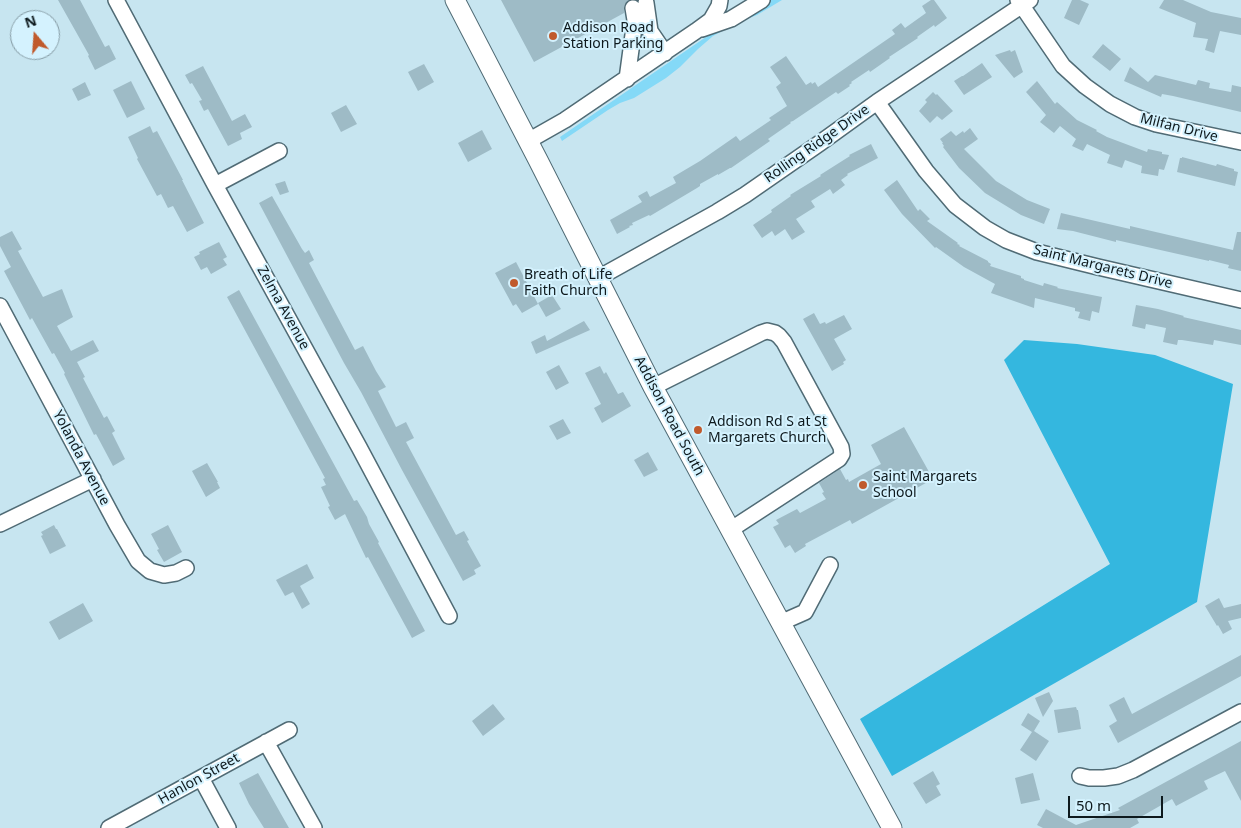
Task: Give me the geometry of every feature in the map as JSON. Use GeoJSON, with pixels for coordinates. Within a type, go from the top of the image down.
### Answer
{"type":"FeatureCollection","features":[{"type":"Feature","properties":{"kind":"main road","name":"Addison Road South"},"geometry":{"type":"LineString","coordinates":[[455,0],[654,387],[780,624],[892,828]]}},
{"type":"Feature","properties":{"kind":"street","name":"Zelma Avenue"},"geometry":{"type":"LineString","coordinates":[[116,0],[450,616]]}},
{"type":"Feature","properties":{"kind":"street"},"geometry":{"type":"LineString","coordinates":[[528,140],[565,120],[696,32],[711,20],[719,6],[720,0]]}},
{"type":"Feature","properties":{"kind":"street"},"geometry":{"type":"LineString","coordinates":[[720,0],[727,6],[736,9],[756,4]]}},
{"type":"Feature","properties":{"kind":"street","name":"Rolling Ridge Drive"},"geometry":{"type":"LineString","coordinates":[[598,278],[745,195],[1023,2]]}},
{"type":"Feature","properties":{"kind":"street","name":"Milfan Drive"},"geometry":{"type":"LineString","coordinates":[[1023,2],[1063,66],[1085,86],[1110,104],[1135,117],[1156,124],[1241,142]]}},
{"type":"Feature","properties":{"kind":"street"},"geometry":{"type":"LineString","coordinates":[[696,32],[731,19],[756,4]]}},
{"type":"Feature","properties":{"kind":"street"},"geometry":{"type":"LineString","coordinates":[[627,79],[635,20],[640,6],[650,31],[665,53]]}},
{"type":"Feature","properties":{"kind":"street","name":"Saint Margarets Drive"},"geometry":{"type":"LineString","coordinates":[[877,102],[926,171],[955,206],[985,228],[1006,240],[1037,252],[1241,300]]}},
{"type":"Feature","properties":{"kind":"street"},"geometry":{"type":"LineString","coordinates":[[215,185],[279,151]]}},
{"type":"Feature","properties":{"kind":"street","name":"Yolanda Avenue"},"geometry":{"type":"LineString","coordinates":[[0,306],[7,335],[93,479],[116,525],[138,561],[150,572],[164,575],[176,573],[186,568]]}},
{"type":"Feature","properties":{"kind":"street"},"geometry":{"type":"LineString","coordinates":[[654,387],[767,331],[779,336],[784,342],[827,420],[841,447],[842,454],[839,459],[730,530]]}},
{"type":"Feature","properties":{"kind":"street"},"geometry":{"type":"LineString","coordinates":[[0,524],[93,479]]}},
{"type":"Feature","properties":{"kind":"street"},"geometry":{"type":"LineString","coordinates":[[780,624],[806,612],[830,565]]}},
{"type":"Feature","properties":{"kind":"street"},"geometry":{"type":"LineString","coordinates":[[1080,776],[1089,778],[1118,776],[1133,770],[1241,712]]}},
{"type":"Feature","properties":{"kind":"street","name":"Hanlon Street"},"geometry":{"type":"LineString","coordinates":[[109,828],[289,730]]}},
{"type":"Feature","properties":{"kind":"street"},"geometry":{"type":"LineString","coordinates":[[266,742],[314,828]]}},
{"type":"Feature","properties":{"kind":"street"},"geometry":{"type":"LineString","coordinates":[[201,778],[228,828]]}},
{"type":"Feature","properties":{"kind":"shaded area"},"geometry":{"type":"Polygon","coordinates":[[[770,0],[782,0],[757,15],[731,26],[770,0]]]}},
{"type":"Feature","properties":{"kind":"shaded area"},"geometry":{"type":"Polygon","coordinates":[[[722,26],[730,27],[713,36],[666,78],[634,98],[608,110],[562,141],[560,137],[722,26]]]}},
{"type":"Feature","properties":{"kind":"shaded area"},"geometry":{"type":"Polygon","coordinates":[[[1024,340],[1077,344],[1155,355],[1233,384],[1197,602],[892,776],[860,719],[1110,564],[1004,360],[1024,340]]]}},
{"type":"Feature","properties":{"kind":"building"},"geometry":{"type":"Polygon","coordinates":[[[58,0],[80,0],[105,47],[109,45],[116,59],[95,70],[89,55],[58,0]]]}},
{"type":"Feature","properties":{"kind":"building","name":"Addison Road Station Parking"},"geometry":{"type":"Polygon","coordinates":[[[501,0],[629,0],[624,5],[624,13],[534,62],[501,0]]]}},
{"type":"Feature","properties":{"kind":"building"},"geometry":{"type":"Polygon","coordinates":[[[934,0],[947,18],[935,27],[934,25],[870,72],[869,70],[851,82],[850,86],[838,94],[836,92],[790,122],[768,139],[770,141],[731,168],[700,184],[697,188],[650,216],[632,223],[633,225],[617,234],[610,220],[642,202],[638,196],[647,191],[650,197],[676,183],[673,177],[736,136],[740,141],[771,120],[769,118],[787,106],[776,87],[781,83],[770,67],[786,56],[806,85],[815,82],[818,87],[895,34],[892,30],[901,23],[905,28],[926,13],[922,6],[934,0]]]}},
{"type":"Feature","properties":{"kind":"building"},"geometry":{"type":"Polygon","coordinates":[[[1072,0],[1080,0],[1089,4],[1079,25],[1064,18],[1072,0]]]}},
{"type":"Feature","properties":{"kind":"building"},"geometry":{"type":"Polygon","coordinates":[[[1164,0],[1183,0],[1211,12],[1241,18],[1241,35],[1220,31],[1214,53],[1205,50],[1208,39],[1193,37],[1196,23],[1159,8],[1164,0]]]}},
{"type":"Feature","properties":{"kind":"building"},"geometry":{"type":"Polygon","coordinates":[[[1103,44],[1121,59],[1110,71],[1092,57],[1103,44]]]}},
{"type":"Feature","properties":{"kind":"building"},"geometry":{"type":"Polygon","coordinates":[[[1010,50],[1011,52],[1015,50],[1023,72],[1014,78],[995,55],[1010,50]]]}},
{"type":"Feature","properties":{"kind":"building"},"geometry":{"type":"Polygon","coordinates":[[[982,63],[992,77],[964,95],[954,81],[982,63]]]}},
{"type":"Feature","properties":{"kind":"building"},"geometry":{"type":"Polygon","coordinates":[[[424,64],[434,82],[418,91],[408,72],[424,64]]]}},
{"type":"Feature","properties":{"kind":"building"},"geometry":{"type":"Polygon","coordinates":[[[203,66],[232,121],[245,114],[252,127],[240,133],[242,139],[228,146],[208,109],[204,111],[199,101],[202,100],[185,75],[203,66]]]}},
{"type":"Feature","properties":{"kind":"building"},"geometry":{"type":"Polygon","coordinates":[[[1130,67],[1148,82],[1155,75],[1196,85],[1198,80],[1210,83],[1209,88],[1231,92],[1232,85],[1241,87],[1241,112],[1173,96],[1162,94],[1161,97],[1124,81],[1130,67]]]}},
{"type":"Feature","properties":{"kind":"building"},"geometry":{"type":"Polygon","coordinates":[[[131,81],[145,109],[127,118],[113,90],[131,81]]]}},
{"type":"Feature","properties":{"kind":"building"},"geometry":{"type":"Polygon","coordinates":[[[1037,81],[1055,104],[1057,102],[1077,120],[1096,131],[1147,152],[1148,149],[1169,155],[1164,170],[1159,169],[1158,176],[1141,173],[1142,166],[1125,160],[1122,168],[1107,163],[1110,155],[1087,144],[1083,151],[1072,146],[1076,139],[1060,126],[1054,133],[1040,122],[1046,115],[1026,92],[1037,81]]]}},
{"type":"Feature","properties":{"kind":"building"},"geometry":{"type":"Polygon","coordinates":[[[85,82],[91,95],[78,101],[72,89],[85,82]]]}},
{"type":"Feature","properties":{"kind":"building"},"geometry":{"type":"Polygon","coordinates":[[[933,92],[953,111],[942,120],[937,116],[930,123],[919,111],[927,102],[925,100],[933,92]]]}},
{"type":"Feature","properties":{"kind":"building"},"geometry":{"type":"Polygon","coordinates":[[[346,105],[357,124],[341,132],[331,113],[346,105]]]}},
{"type":"Feature","properties":{"kind":"building"},"geometry":{"type":"Polygon","coordinates":[[[150,126],[153,133],[157,131],[204,223],[187,232],[173,206],[168,208],[161,194],[157,196],[137,159],[128,137],[150,126]]]}},
{"type":"Feature","properties":{"kind":"building"},"geometry":{"type":"Polygon","coordinates":[[[970,128],[978,139],[964,149],[996,181],[1027,200],[1050,209],[1044,224],[1021,215],[985,193],[959,168],[943,147],[940,139],[951,131],[956,136],[970,128]]]}},
{"type":"Feature","properties":{"kind":"building"},"geometry":{"type":"Polygon","coordinates":[[[482,130],[492,149],[468,162],[458,143],[482,130]]]}},
{"type":"Feature","properties":{"kind":"building"},"geometry":{"type":"Polygon","coordinates":[[[871,144],[878,158],[847,174],[841,180],[845,185],[833,194],[830,189],[811,201],[815,207],[796,219],[805,232],[792,240],[785,229],[775,236],[772,231],[762,238],[753,225],[772,212],[771,210],[790,195],[821,176],[849,155],[871,144]]]}},
{"type":"Feature","properties":{"kind":"building"},"geometry":{"type":"Polygon","coordinates":[[[1180,158],[1234,169],[1234,171],[1238,172],[1235,186],[1177,172],[1180,158]]]}},
{"type":"Feature","properties":{"kind":"building"},"geometry":{"type":"Polygon","coordinates":[[[897,180],[918,211],[920,209],[930,219],[927,221],[958,243],[959,246],[988,261],[991,264],[990,266],[1021,276],[1024,280],[1043,286],[1044,283],[1057,288],[1102,297],[1099,313],[1092,311],[1090,321],[1078,318],[1080,312],[1075,311],[1075,308],[1035,298],[1034,308],[991,293],[995,284],[935,248],[902,214],[884,190],[897,180]]]}},
{"type":"Feature","properties":{"kind":"building"},"geometry":{"type":"Polygon","coordinates":[[[285,181],[289,192],[280,195],[275,184],[285,181]]]}},
{"type":"Feature","properties":{"kind":"building"},"geometry":{"type":"Polygon","coordinates":[[[272,196],[302,249],[305,253],[309,250],[314,260],[309,263],[355,350],[363,346],[386,387],[378,391],[396,427],[406,422],[414,438],[406,442],[456,535],[464,531],[469,540],[467,541],[481,566],[474,570],[476,574],[463,581],[259,203],[272,196]]]}},
{"type":"Feature","properties":{"kind":"building"},"geometry":{"type":"Polygon","coordinates":[[[1061,213],[1130,229],[1130,226],[1233,250],[1237,232],[1241,232],[1241,271],[1228,268],[1229,265],[1209,260],[1057,229],[1061,213]]]}},
{"type":"Feature","properties":{"kind":"building"},"geometry":{"type":"Polygon","coordinates":[[[12,231],[22,249],[18,251],[43,297],[62,289],[73,317],[57,326],[71,351],[93,340],[99,351],[77,362],[85,377],[83,378],[104,418],[107,416],[115,431],[112,433],[125,459],[113,466],[96,434],[94,435],[54,353],[52,354],[32,318],[30,320],[4,271],[11,267],[0,246],[0,237],[12,231]]]}},
{"type":"Feature","properties":{"kind":"building"},"geometry":{"type":"Polygon","coordinates":[[[219,242],[227,257],[223,259],[227,265],[211,274],[207,267],[201,270],[194,257],[200,254],[199,252],[219,242]]]}},
{"type":"Feature","properties":{"kind":"building"},"geometry":{"type":"Polygon","coordinates":[[[516,262],[538,304],[522,313],[516,304],[513,306],[495,273],[516,262]]]}},
{"type":"Feature","properties":{"kind":"building"},"geometry":{"type":"Polygon","coordinates":[[[239,290],[354,501],[357,500],[367,517],[378,543],[425,631],[412,638],[368,557],[366,558],[345,514],[335,520],[328,507],[330,506],[321,487],[326,485],[323,479],[325,478],[227,297],[239,290]]]}},
{"type":"Feature","properties":{"kind":"building"},"geometry":{"type":"Polygon","coordinates":[[[552,295],[561,309],[546,317],[538,303],[552,295]]]}},
{"type":"Feature","properties":{"kind":"building"},"geometry":{"type":"Polygon","coordinates":[[[1136,305],[1241,330],[1241,345],[1214,340],[1213,345],[1182,340],[1178,340],[1177,345],[1163,342],[1166,328],[1146,324],[1145,329],[1132,326],[1136,305]]]}},
{"type":"Feature","properties":{"kind":"building"},"geometry":{"type":"Polygon","coordinates":[[[814,313],[820,324],[825,322],[826,324],[844,315],[852,329],[834,339],[846,360],[843,362],[844,364],[832,371],[803,319],[814,313]]]}},
{"type":"Feature","properties":{"kind":"building"},"geometry":{"type":"Polygon","coordinates":[[[584,321],[590,330],[536,354],[531,342],[545,335],[547,341],[584,321]]]}},
{"type":"Feature","properties":{"kind":"building"},"geometry":{"type":"Polygon","coordinates":[[[559,365],[569,383],[556,390],[546,372],[559,365]]]}},
{"type":"Feature","properties":{"kind":"building"},"geometry":{"type":"Polygon","coordinates":[[[600,366],[604,374],[606,372],[618,394],[623,392],[631,406],[602,423],[594,408],[601,404],[585,373],[600,366]]]}},
{"type":"Feature","properties":{"kind":"building"},"geometry":{"type":"Polygon","coordinates":[[[563,419],[571,433],[557,440],[549,426],[563,419]]]}},
{"type":"Feature","properties":{"kind":"building"},"geometry":{"type":"Polygon","coordinates":[[[904,427],[933,479],[852,524],[850,520],[805,544],[806,546],[795,553],[790,545],[785,548],[773,527],[779,524],[776,520],[797,509],[800,513],[826,499],[819,483],[840,469],[849,482],[881,464],[871,445],[904,427]]]}},
{"type":"Feature","properties":{"kind":"building"},"geometry":{"type":"Polygon","coordinates":[[[648,452],[658,470],[644,477],[634,460],[648,452]]]}},
{"type":"Feature","properties":{"kind":"building"},"geometry":{"type":"Polygon","coordinates":[[[207,463],[220,488],[206,497],[192,471],[207,463]]]}},
{"type":"Feature","properties":{"kind":"building"},"geometry":{"type":"Polygon","coordinates":[[[54,525],[66,546],[50,554],[41,536],[43,535],[41,532],[54,525]]]}},
{"type":"Feature","properties":{"kind":"building"},"geometry":{"type":"Polygon","coordinates":[[[168,525],[182,552],[164,562],[151,534],[168,525]]]}},
{"type":"Feature","properties":{"kind":"building"},"geometry":{"type":"Polygon","coordinates":[[[307,564],[314,578],[300,586],[310,604],[302,609],[293,592],[285,596],[276,580],[307,564]]]}},
{"type":"Feature","properties":{"kind":"building"},"geometry":{"type":"Polygon","coordinates":[[[1219,598],[1224,608],[1241,604],[1241,618],[1228,621],[1232,629],[1223,634],[1205,606],[1219,598]]]}},
{"type":"Feature","properties":{"kind":"building"},"geometry":{"type":"Polygon","coordinates":[[[83,603],[93,621],[59,640],[49,622],[83,603]]]}},
{"type":"Feature","properties":{"kind":"building"},"geometry":{"type":"Polygon","coordinates":[[[1241,655],[1241,676],[1118,743],[1109,726],[1117,721],[1109,705],[1124,697],[1132,714],[1241,655]]]}},
{"type":"Feature","properties":{"kind":"building"},"geometry":{"type":"Polygon","coordinates":[[[1049,692],[1053,701],[1043,717],[1035,698],[1049,692]]]}},
{"type":"Feature","properties":{"kind":"building"},"geometry":{"type":"Polygon","coordinates":[[[493,704],[505,719],[483,736],[472,721],[493,704]]]}},
{"type":"Feature","properties":{"kind":"building"},"geometry":{"type":"Polygon","coordinates":[[[1076,707],[1081,729],[1058,733],[1054,710],[1076,707]]]}},
{"type":"Feature","properties":{"kind":"building"},"geometry":{"type":"Polygon","coordinates":[[[1028,713],[1040,721],[1034,731],[1049,741],[1036,761],[1020,750],[1032,732],[1021,725],[1028,713]]]}},
{"type":"Feature","properties":{"kind":"building"},"geometry":{"type":"Polygon","coordinates":[[[1241,741],[1241,801],[1225,771],[1204,781],[1208,789],[1176,806],[1172,799],[1137,819],[1139,823],[1130,828],[1043,828],[1037,825],[1046,809],[1076,825],[1120,810],[1118,808],[1241,741]]]}},
{"type":"Feature","properties":{"kind":"building"},"geometry":{"type":"Polygon","coordinates":[[[933,771],[940,784],[936,786],[941,795],[926,804],[913,783],[933,771]]]}},
{"type":"Feature","properties":{"kind":"building"},"geometry":{"type":"Polygon","coordinates":[[[258,773],[289,828],[264,828],[249,804],[239,783],[258,773]]]}},
{"type":"Feature","properties":{"kind":"building"},"geometry":{"type":"Polygon","coordinates":[[[1033,773],[1040,800],[1021,804],[1015,778],[1033,773]]]}},
{"type":"Feature","properties":{"kind":"place","name":"Addison Road Station Parking"},"geometry":{"type":"Point","coordinates":[553,36]}},
{"type":"Feature","properties":{"kind":"place","name":"Breath of Life Faith Church"},"geometry":{"type":"Point","coordinates":[514,283]}},
{"type":"Feature","properties":{"kind":"place","name":"Addison Rd S at St Margarets Church"},"geometry":{"type":"Point","coordinates":[698,430]}},
{"type":"Feature","properties":{"kind":"place","name":"Saint Margarets School"},"geometry":{"type":"Point","coordinates":[863,485]}}]}
